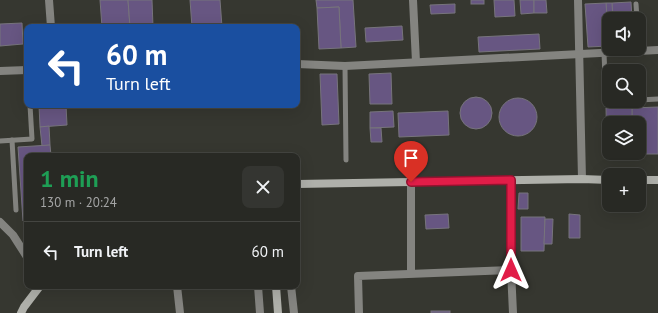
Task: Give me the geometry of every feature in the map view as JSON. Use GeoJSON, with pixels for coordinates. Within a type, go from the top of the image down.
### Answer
{"type":"FeatureCollection","features":[{"type":"Feature","properties":{"kind":"street"},"geometry":{"type":"LineString","coordinates":[[50,0],[51,24]]}},
{"type":"Feature","properties":{"kind":"street"},"geometry":{"type":"LineString","coordinates":[[413,0],[416,62]]}},
{"type":"Feature","properties":{"kind":"street"},"geometry":{"type":"LineString","coordinates":[[578,0],[582,179]]}},
{"type":"Feature","properties":{"kind":"street"},"geometry":{"type":"LineString","coordinates":[[646,49],[658,50]]}},
{"type":"Feature","properties":{"kind":"street"},"geometry":{"type":"LineString","coordinates":[[300,64],[345,66],[602,53]]}},
{"type":"Feature","properties":{"kind":"street"},"geometry":{"type":"LineString","coordinates":[[0,71],[24,70]]}},
{"type":"Feature","properties":{"kind":"street"},"geometry":{"type":"LineString","coordinates":[[511,180],[511,270],[513,313]]}},
{"type":"Feature","properties":{"kind":"street"},"geometry":{"type":"LineString","coordinates":[[300,184],[602,180]]}},
{"type":"Feature","properties":{"kind":"street"},"geometry":{"type":"LineString","coordinates":[[646,180],[658,180]]}},
{"type":"Feature","properties":{"kind":"street"},"geometry":{"type":"LineString","coordinates":[[411,182],[411,273]]}},
{"type":"Feature","properties":{"kind":"street"},"geometry":{"type":"LineString","coordinates":[[0,222],[13,235],[24,253]]}},
{"type":"Feature","properties":{"kind":"street"},"geometry":{"type":"LineString","coordinates":[[358,313],[358,276],[511,270]]}},
{"type":"Feature","properties":{"kind":"street"},"geometry":{"type":"LineString","coordinates":[[21,313],[38,289]]}},
{"type":"Feature","properties":{"kind":"street"},"geometry":{"type":"LineString","coordinates":[[177,289],[180,313]]}},
{"type":"Feature","properties":{"kind":"street"},"geometry":{"type":"LineString","coordinates":[[258,289],[260,313]]}},
{"type":"Feature","properties":{"kind":"street"},"geometry":{"type":"LineString","coordinates":[[276,289],[278,313]]}},
{"type":"Feature","properties":{"kind":"street"},"geometry":{"type":"LineString","coordinates":[[291,289],[294,313]]}},
{"type":"Feature","properties":{"kind":"lane"},"geometry":{"type":"LineString","coordinates":[[636,4],[637,12]]}},
{"type":"Feature","properties":{"kind":"lane"},"geometry":{"type":"LineString","coordinates":[[345,66],[346,160]]}},
{"type":"Feature","properties":{"kind":"lane"},"geometry":{"type":"LineString","coordinates":[[646,100],[658,99]]}},
{"type":"Feature","properties":{"kind":"lane"},"geometry":{"type":"LineString","coordinates":[[0,140],[32,139],[30,108]]}},
{"type":"Feature","properties":{"kind":"lane"},"geometry":{"type":"LineString","coordinates":[[12,140],[16,210]]}},
{"type":"Feature","properties":{"kind":"building"},"geometry":{"type":"Polygon","coordinates":[[[100,0],[128,0],[130,24],[102,24],[100,0]]]}},
{"type":"Feature","properties":{"kind":"building"},"geometry":{"type":"Polygon","coordinates":[[[128,0],[152,0],[153,24],[130,24],[128,0]]]}},
{"type":"Feature","properties":{"kind":"building"},"geometry":{"type":"Polygon","coordinates":[[[190,0],[220,0],[222,24],[192,24],[190,0]]]}},
{"type":"Feature","properties":{"kind":"building"},"geometry":{"type":"Polygon","coordinates":[[[316,0],[353,0],[356,47],[341,48],[339,7],[317,8],[316,0]]]}},
{"type":"Feature","properties":{"kind":"building"},"geometry":{"type":"Polygon","coordinates":[[[471,0],[484,0],[484,4],[471,4],[471,0]]]}},
{"type":"Feature","properties":{"kind":"building"},"geometry":{"type":"Polygon","coordinates":[[[494,0],[514,0],[515,16],[495,17],[494,0]]]}},
{"type":"Feature","properties":{"kind":"building"},"geometry":{"type":"Polygon","coordinates":[[[520,0],[534,0],[534,13],[521,14],[520,0]]]}},
{"type":"Feature","properties":{"kind":"building"},"geometry":{"type":"Polygon","coordinates":[[[534,0],[546,0],[547,13],[534,13],[534,0]]]}},
{"type":"Feature","properties":{"kind":"building"},"geometry":{"type":"Polygon","coordinates":[[[631,2],[632,12],[613,12],[612,3],[631,2]]]}},
{"type":"Feature","properties":{"kind":"building"},"geometry":{"type":"Polygon","coordinates":[[[606,3],[612,3],[613,12],[607,12],[606,3]]]}},
{"type":"Feature","properties":{"kind":"building"},"geometry":{"type":"Polygon","coordinates":[[[606,3],[607,12],[602,12],[602,46],[588,47],[585,4],[606,3]]]}},
{"type":"Feature","properties":{"kind":"building"},"geometry":{"type":"Polygon","coordinates":[[[455,4],[455,13],[431,14],[430,5],[455,4]]]}},
{"type":"Feature","properties":{"kind":"building"},"geometry":{"type":"Polygon","coordinates":[[[339,7],[341,48],[319,49],[317,8],[339,7]]]}},
{"type":"Feature","properties":{"kind":"building"},"geometry":{"type":"Polygon","coordinates":[[[22,23],[23,44],[0,46],[0,24],[22,23]]]}},
{"type":"Feature","properties":{"kind":"building"},"geometry":{"type":"Polygon","coordinates":[[[402,26],[403,40],[366,42],[365,28],[402,26]]]}},
{"type":"Feature","properties":{"kind":"building"},"geometry":{"type":"Polygon","coordinates":[[[539,34],[540,49],[479,52],[478,37],[539,34]]]}},
{"type":"Feature","properties":{"kind":"building"},"geometry":{"type":"Polygon","coordinates":[[[391,73],[392,104],[370,104],[369,74],[391,73]]]}},
{"type":"Feature","properties":{"kind":"building"},"geometry":{"type":"Polygon","coordinates":[[[320,74],[337,74],[339,124],[322,125],[320,74]]]}},
{"type":"Feature","properties":{"kind":"building"},"geometry":{"type":"Polygon","coordinates":[[[476,97],[485,100],[489,104],[492,113],[489,122],[485,126],[476,129],[467,126],[463,122],[460,113],[463,104],[467,100],[476,97]]]}},
{"type":"Feature","properties":{"kind":"building"},"geometry":{"type":"Polygon","coordinates":[[[514,98],[522,98],[532,103],[536,110],[536,124],[532,131],[522,136],[514,136],[504,131],[502,128],[499,121],[499,113],[504,103],[507,101],[514,98]]]}},
{"type":"Feature","properties":{"kind":"building"},"geometry":{"type":"Polygon","coordinates":[[[658,107],[658,154],[646,154],[646,116],[632,116],[632,108],[658,107]]]}},
{"type":"Feature","properties":{"kind":"building"},"geometry":{"type":"Polygon","coordinates":[[[39,108],[66,108],[67,125],[40,127],[39,108]]]}},
{"type":"Feature","properties":{"kind":"building"},"geometry":{"type":"Polygon","coordinates":[[[606,108],[632,108],[632,116],[606,116],[606,108]]]}},
{"type":"Feature","properties":{"kind":"building"},"geometry":{"type":"Polygon","coordinates":[[[393,111],[394,127],[370,128],[370,112],[393,111]]]}},
{"type":"Feature","properties":{"kind":"building"},"geometry":{"type":"Polygon","coordinates":[[[448,111],[449,135],[399,137],[398,113],[448,111]]]}},
{"type":"Feature","properties":{"kind":"building"},"geometry":{"type":"Polygon","coordinates":[[[49,126],[50,145],[42,146],[40,127],[49,126]]]}},
{"type":"Feature","properties":{"kind":"building"},"geometry":{"type":"Polygon","coordinates":[[[370,128],[381,128],[382,142],[371,142],[370,128]]]}},
{"type":"Feature","properties":{"kind":"building"},"geometry":{"type":"Polygon","coordinates":[[[50,145],[51,153],[24,153],[24,221],[23,221],[18,147],[50,145]]]}},
{"type":"Feature","properties":{"kind":"building"},"geometry":{"type":"Polygon","coordinates":[[[409,145],[418,145],[419,164],[409,164],[409,145]]]}},
{"type":"Feature","properties":{"kind":"building"},"geometry":{"type":"Polygon","coordinates":[[[519,193],[528,193],[528,209],[518,209],[519,193]]]}},
{"type":"Feature","properties":{"kind":"building"},"geometry":{"type":"Polygon","coordinates":[[[448,214],[449,228],[426,229],[425,215],[448,214]]]}},
{"type":"Feature","properties":{"kind":"building"},"geometry":{"type":"Polygon","coordinates":[[[569,214],[580,215],[580,238],[569,238],[569,214]]]}},
{"type":"Feature","properties":{"kind":"building"},"geometry":{"type":"Polygon","coordinates":[[[521,217],[545,217],[544,251],[521,251],[521,217]]]}},
{"type":"Feature","properties":{"kind":"building"},"geometry":{"type":"Polygon","coordinates":[[[545,219],[553,219],[552,244],[544,244],[545,219]]]}},
{"type":"Feature","properties":{"kind":"building"},"geometry":{"type":"Polygon","coordinates":[[[431,311],[450,311],[450,313],[431,313],[431,311]]]}},
{"type":"Feature","properties":{"kind":"route"},"geometry":{"type":"LineString","coordinates":[[411,182],[511,180],[511,270]]}}]}
